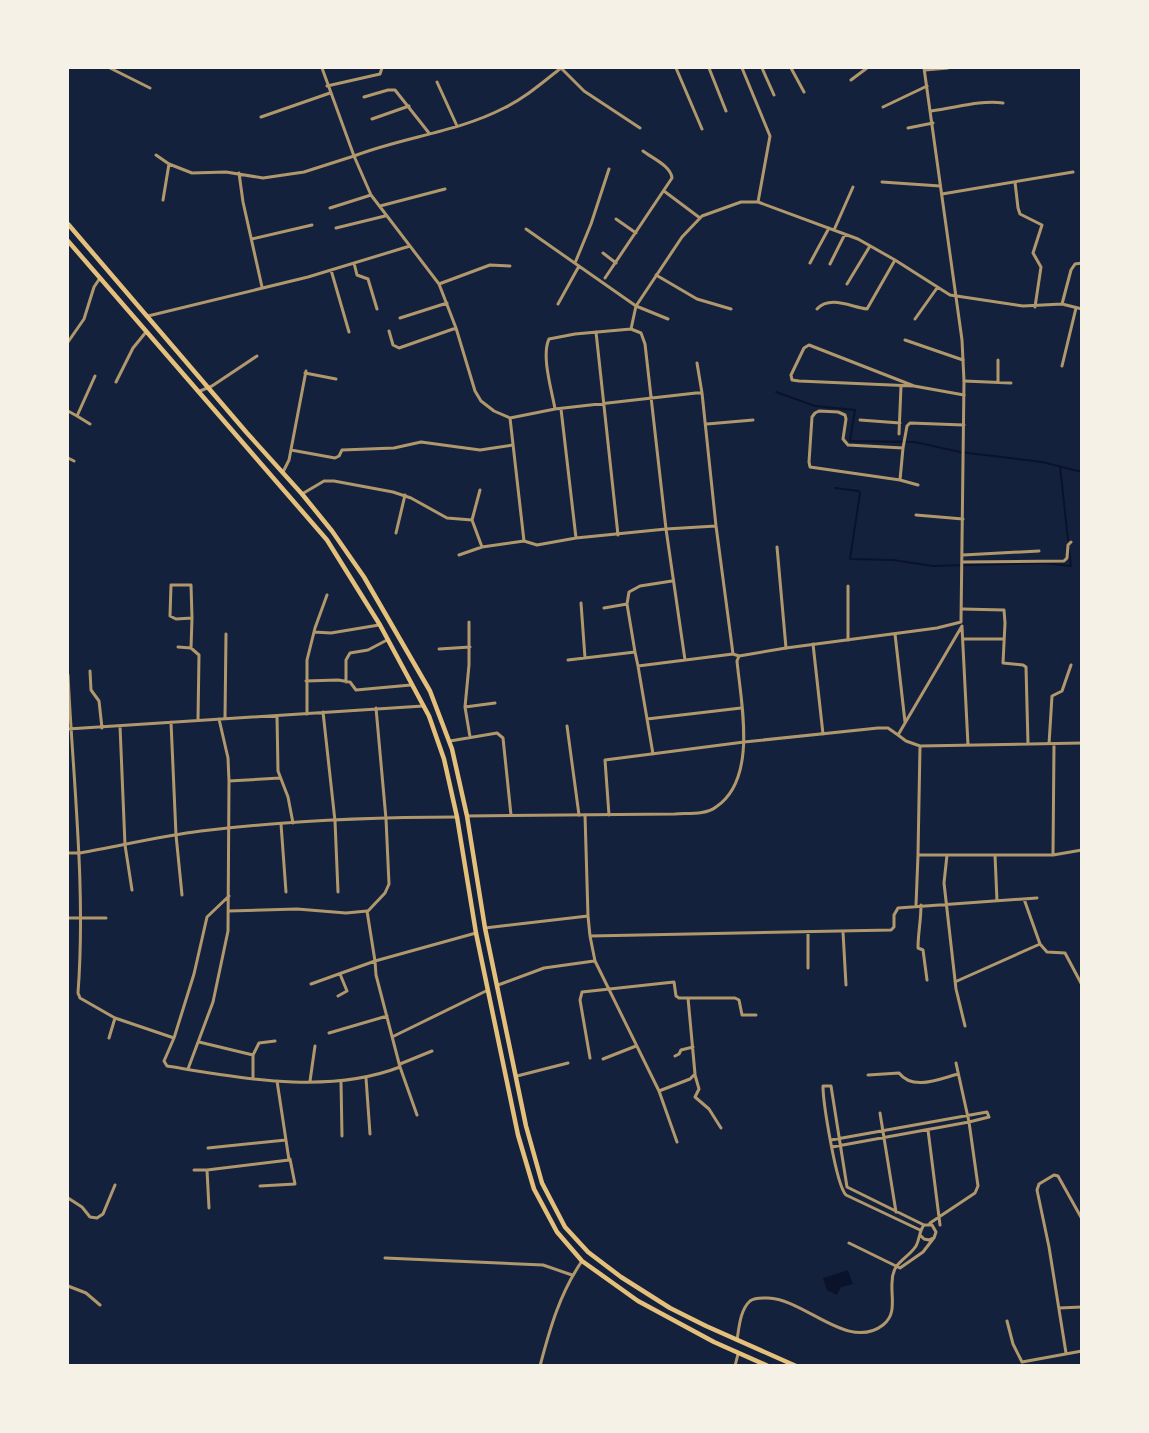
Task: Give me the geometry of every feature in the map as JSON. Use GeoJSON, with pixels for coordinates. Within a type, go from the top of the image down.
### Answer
{"type":"FeatureCollection","features":[{"type":"Feature","properties":{"kind":"highway"},"geometry":{"type":"LineString","coordinates":[[68,224],[302,494],[347,551],[430,691],[450,741],[467,816],[485,927],[526,1126],[542,1183],[565,1227],[588,1252],[621,1277],[670,1308],[796,1365]]}},
{"type":"Feature","properties":{"kind":"highway"},"geometry":{"type":"LineString","coordinates":[[68,241],[327,540],[381,624],[423,706],[440,744],[457,817],[476,933],[518,1135],[532,1183],[557,1232],[582,1261],[638,1301],[738,1354],[768,1365]]}},
{"type":"Feature","properties":{"kind":"highway"},"geometry":{"type":"LineString","coordinates":[[582,1261],[588,1252]]}},
{"type":"Feature","properties":{"kind":"street"},"geometry":{"type":"LineString","coordinates":[[110,68],[150,88]]}},
{"type":"Feature","properties":{"kind":"street"},"geometry":{"type":"LineString","coordinates":[[322,68],[328,89],[371,195],[439,284],[456,328],[476,394],[494,411],[510,418],[555,409],[702,393]]}},
{"type":"Feature","properties":{"kind":"street"},"geometry":{"type":"LineString","coordinates":[[261,117],[328,89],[380,74],[382,68]]}},
{"type":"Feature","properties":{"kind":"street"},"geometry":{"type":"LineString","coordinates":[[156,155],[169,164],[198,174],[239,173],[263,178],[294,174],[388,143],[457,126],[503,109],[561,68],[584,91],[640,128]]}},
{"type":"Feature","properties":{"kind":"street"},"geometry":{"type":"LineString","coordinates":[[676,68],[702,129]]}},
{"type":"Feature","properties":{"kind":"street"},"geometry":{"type":"LineString","coordinates":[[709,68],[726,111]]}},
{"type":"Feature","properties":{"kind":"street"},"geometry":{"type":"LineString","coordinates":[[742,68],[770,136],[758,202]]}},
{"type":"Feature","properties":{"kind":"street"},"geometry":{"type":"LineString","coordinates":[[762,68],[774,95]]}},
{"type":"Feature","properties":{"kind":"street"},"geometry":{"type":"LineString","coordinates":[[790,68],[804,92]]}},
{"type":"Feature","properties":{"kind":"street"},"geometry":{"type":"LineString","coordinates":[[851,80],[867,68]]}},
{"type":"Feature","properties":{"kind":"street"},"geometry":{"type":"LineString","coordinates":[[948,68],[924,69],[957,298],[963,360],[961,624],[968,746]]}},
{"type":"Feature","properties":{"kind":"street"},"geometry":{"type":"LineString","coordinates":[[437,82],[457,126]]}},
{"type":"Feature","properties":{"kind":"street"},"geometry":{"type":"LineString","coordinates":[[883,107],[927,86]]}},
{"type":"Feature","properties":{"kind":"street"},"geometry":{"type":"LineString","coordinates":[[364,97],[393,89],[409,106],[429,134]]}},
{"type":"Feature","properties":{"kind":"street"},"geometry":{"type":"LineString","coordinates":[[931,111],[964,107],[981,102],[1003,103]]}},
{"type":"Feature","properties":{"kind":"street"},"geometry":{"type":"LineString","coordinates":[[372,120],[409,106]]}},
{"type":"Feature","properties":{"kind":"street"},"geometry":{"type":"LineString","coordinates":[[908,128],[933,123]]}},
{"type":"Feature","properties":{"kind":"street"},"geometry":{"type":"LineString","coordinates":[[605,278],[672,178],[672,173],[643,151]]}},
{"type":"Feature","properties":{"kind":"street"},"geometry":{"type":"LineString","coordinates":[[163,200],[169,164]]}},
{"type":"Feature","properties":{"kind":"street"},"geometry":{"type":"LineString","coordinates":[[575,262],[591,224],[609,170]]}},
{"type":"Feature","properties":{"kind":"street"},"geometry":{"type":"LineString","coordinates":[[942,194],[1073,172]]}},
{"type":"Feature","properties":{"kind":"street"},"geometry":{"type":"LineString","coordinates":[[239,173],[243,202],[262,287]]}},
{"type":"Feature","properties":{"kind":"street"},"geometry":{"type":"LineString","coordinates":[[882,182],[940,186]]}},
{"type":"Feature","properties":{"kind":"street"},"geometry":{"type":"LineString","coordinates":[[1015,182],[1020,214],[1042,225],[1034,249],[1034,256],[1041,267],[1035,307]]}},
{"type":"Feature","properties":{"kind":"street"},"geometry":{"type":"LineString","coordinates":[[834,230],[853,187]]}},
{"type":"Feature","properties":{"kind":"street"},"geometry":{"type":"LineString","coordinates":[[380,206],[445,189]]}},
{"type":"Feature","properties":{"kind":"street"},"geometry":{"type":"LineString","coordinates":[[664,191],[701,217]]}},
{"type":"Feature","properties":{"kind":"street"},"geometry":{"type":"LineString","coordinates":[[330,208],[371,195]]}},
{"type":"Feature","properties":{"kind":"street"},"geometry":{"type":"LineString","coordinates":[[631,328],[636,306],[682,237],[709,212],[741,202],[758,202],[845,234],[895,260],[937,288],[957,298],[1035,307],[1062,304],[1082,309]]}},
{"type":"Feature","properties":{"kind":"street"},"geometry":{"type":"LineString","coordinates":[[336,228],[386,216]]}},
{"type":"Feature","properties":{"kind":"street"},"geometry":{"type":"LineString","coordinates":[[616,219],[636,233]]}},
{"type":"Feature","properties":{"kind":"street"},"geometry":{"type":"LineString","coordinates":[[252,241],[254,238],[312,225]]}},
{"type":"Feature","properties":{"kind":"street"},"geometry":{"type":"LineString","coordinates":[[810,263],[829,228]]}},
{"type":"Feature","properties":{"kind":"street"},"geometry":{"type":"LineString","coordinates":[[526,229],[636,306],[668,319]]}},
{"type":"Feature","properties":{"kind":"street"},"geometry":{"type":"LineString","coordinates":[[830,264],[845,234]]}},
{"type":"Feature","properties":{"kind":"street"},"geometry":{"type":"LineString","coordinates":[[148,315],[332,270],[410,246]]}},
{"type":"Feature","properties":{"kind":"street"},"geometry":{"type":"LineString","coordinates":[[847,284],[870,246]]}},
{"type":"Feature","properties":{"kind":"street"},"geometry":{"type":"LineString","coordinates":[[603,253],[616,263]]}},
{"type":"Feature","properties":{"kind":"street"},"geometry":{"type":"LineString","coordinates":[[817,309],[821,304],[835,302],[868,308],[895,260]]}},
{"type":"Feature","properties":{"kind":"street"},"geometry":{"type":"LineString","coordinates":[[354,263],[357,275],[368,279],[377,309]]}},
{"type":"Feature","properties":{"kind":"street"},"geometry":{"type":"LineString","coordinates":[[1062,304],[1071,270],[1075,264],[1082,263]]}},
{"type":"Feature","properties":{"kind":"street"},"geometry":{"type":"LineString","coordinates":[[439,284],[490,265],[510,266]]}},
{"type":"Feature","properties":{"kind":"street"},"geometry":{"type":"LineString","coordinates":[[558,304],[579,266]]}},
{"type":"Feature","properties":{"kind":"street"},"geometry":{"type":"LineString","coordinates":[[332,270],[349,332]]}},
{"type":"Feature","properties":{"kind":"street"},"geometry":{"type":"LineString","coordinates":[[656,275],[698,299],[731,309]]}},
{"type":"Feature","properties":{"kind":"street"},"geometry":{"type":"LineString","coordinates":[[68,342],[84,320],[93,288],[100,278]]}},
{"type":"Feature","properties":{"kind":"street"},"geometry":{"type":"LineString","coordinates":[[915,319],[937,288]]}},
{"type":"Feature","properties":{"kind":"street"},"geometry":{"type":"LineString","coordinates":[[400,318],[447,303]]}},
{"type":"Feature","properties":{"kind":"street"},"geometry":{"type":"LineString","coordinates":[[1062,366],[1076,308]]}},
{"type":"Feature","properties":{"kind":"street"},"geometry":{"type":"LineString","coordinates":[[389,331],[393,345],[399,348],[456,328]]}},
{"type":"Feature","properties":{"kind":"street"},"geometry":{"type":"LineString","coordinates":[[555,409],[547,362],[549,339],[631,328],[639,331],[644,337],[672,581],[685,660]]}},
{"type":"Feature","properties":{"kind":"street"},"geometry":{"type":"LineString","coordinates":[[116,382],[133,348],[146,332]]}},
{"type":"Feature","properties":{"kind":"street"},"geometry":{"type":"LineString","coordinates":[[596,332],[618,535]]}},
{"type":"Feature","properties":{"kind":"street"},"geometry":{"type":"LineString","coordinates":[[905,340],[963,360]]}},
{"type":"Feature","properties":{"kind":"street"},"geometry":{"type":"LineString","coordinates":[[914,386],[809,345],[804,348],[791,375],[792,380],[799,381],[914,386],[964,395]]}},
{"type":"Feature","properties":{"kind":"street"},"geometry":{"type":"LineString","coordinates":[[200,391],[209,388],[257,356]]}},
{"type":"Feature","properties":{"kind":"street"},"geometry":{"type":"LineString","coordinates":[[998,360],[998,382]]}},
{"type":"Feature","properties":{"kind":"street"},"geometry":{"type":"LineString","coordinates":[[697,363],[733,654]]}},
{"type":"Feature","properties":{"kind":"street"},"geometry":{"type":"LineString","coordinates":[[283,472],[289,460],[306,372],[336,379]]}},
{"type":"Feature","properties":{"kind":"street"},"geometry":{"type":"LineString","coordinates":[[77,416],[95,376]]}},
{"type":"Feature","properties":{"kind":"street"},"geometry":{"type":"LineString","coordinates":[[964,381],[1011,383]]}},
{"type":"Feature","properties":{"kind":"street"},"geometry":{"type":"LineString","coordinates":[[899,434],[902,386]]}},
{"type":"Feature","properties":{"kind":"street"},"geometry":{"type":"LineString","coordinates":[[561,409],[576,538]]}},
{"type":"Feature","properties":{"kind":"street"},"geometry":{"type":"LineString","coordinates":[[68,411],[90,424]]}},
{"type":"Feature","properties":{"kind":"street"},"geometry":{"type":"LineString","coordinates":[[903,447],[848,445],[843,439],[845,415],[822,411],[815,412],[812,417],[809,462],[812,468],[900,480],[918,485]]}},
{"type":"Feature","properties":{"kind":"street"},"geometry":{"type":"LineString","coordinates":[[510,418],[524,542]]}},
{"type":"Feature","properties":{"kind":"street"},"geometry":{"type":"LineString","coordinates":[[706,424],[753,420]]}},
{"type":"Feature","properties":{"kind":"street"},"geometry":{"type":"LineString","coordinates":[[860,420],[900,423]]}},
{"type":"Feature","properties":{"kind":"street"},"geometry":{"type":"LineString","coordinates":[[900,480],[903,447],[908,426],[913,422],[964,425]]}},
{"type":"Feature","properties":{"kind":"street"},"geometry":{"type":"LineString","coordinates":[[291,450],[335,458],[342,450],[394,448],[415,443],[442,444],[480,450],[513,445]]}},
{"type":"Feature","properties":{"kind":"street"},"geometry":{"type":"LineString","coordinates":[[68,458],[74,461]]}},
{"type":"Feature","properties":{"kind":"street"},"geometry":{"type":"LineString","coordinates":[[302,494],[324,481],[369,486],[405,495],[447,518],[472,520]]}},
{"type":"Feature","properties":{"kind":"street"},"geometry":{"type":"LineString","coordinates":[[480,489],[472,520],[482,547]]}},
{"type":"Feature","properties":{"kind":"street"},"geometry":{"type":"LineString","coordinates":[[396,533],[405,495]]}},
{"type":"Feature","properties":{"kind":"street"},"geometry":{"type":"LineString","coordinates":[[916,515],[963,519]]}},
{"type":"Feature","properties":{"kind":"street"},"geometry":{"type":"LineString","coordinates":[[459,555],[482,547],[524,542],[537,545],[576,538],[666,528],[716,526]]}},
{"type":"Feature","properties":{"kind":"street"},"geometry":{"type":"LineString","coordinates":[[963,563],[1064,561],[1068,557],[1068,545],[1071,542]]}},
{"type":"Feature","properties":{"kind":"street"},"geometry":{"type":"LineString","coordinates":[[777,547],[786,648]]}},
{"type":"Feature","properties":{"kind":"street"},"geometry":{"type":"LineString","coordinates":[[963,555],[1039,551]]}},
{"type":"Feature","properties":{"kind":"street"},"geometry":{"type":"LineString","coordinates":[[653,754],[627,604],[629,592],[634,588],[672,581]]}},
{"type":"Feature","properties":{"kind":"street"},"geometry":{"type":"LineString","coordinates":[[191,648],[192,618],[191,585],[171,585],[170,616],[176,619],[192,618]]}},
{"type":"Feature","properties":{"kind":"street"},"geometry":{"type":"LineString","coordinates":[[848,586],[848,640]]}},
{"type":"Feature","properties":{"kind":"street"},"geometry":{"type":"LineString","coordinates":[[307,714],[307,660],[327,595]]}},
{"type":"Feature","properties":{"kind":"street"},"geometry":{"type":"LineString","coordinates":[[581,603],[585,658]]}},
{"type":"Feature","properties":{"kind":"street"},"geometry":{"type":"LineString","coordinates":[[604,608],[627,604]]}},
{"type":"Feature","properties":{"kind":"street"},"geometry":{"type":"LineString","coordinates":[[962,609],[1003,609],[1005,618],[1003,663],[1026,667],[1028,744]]}},
{"type":"Feature","properties":{"kind":"street"},"geometry":{"type":"LineString","coordinates":[[469,622],[470,647],[465,707],[470,737]]}},
{"type":"Feature","properties":{"kind":"street"},"geometry":{"type":"LineString","coordinates":[[314,632],[331,633],[381,624]]}},
{"type":"Feature","properties":{"kind":"street"},"geometry":{"type":"LineString","coordinates":[[638,666],[733,654],[739,656],[961,624]]}},
{"type":"Feature","properties":{"kind":"street"},"geometry":{"type":"LineString","coordinates":[[898,735],[961,624]]}},
{"type":"Feature","properties":{"kind":"street"},"geometry":{"type":"LineString","coordinates":[[225,718],[226,634]]}},
{"type":"Feature","properties":{"kind":"street"},"geometry":{"type":"LineString","coordinates":[[895,634],[905,723]]}},
{"type":"Feature","properties":{"kind":"street"},"geometry":{"type":"LineString","coordinates":[[346,682],[346,660],[350,653],[368,650],[389,639]]}},
{"type":"Feature","properties":{"kind":"street"},"geometry":{"type":"LineString","coordinates":[[963,639],[1004,639]]}},
{"type":"Feature","properties":{"kind":"street"},"geometry":{"type":"LineString","coordinates":[[813,644],[823,734]]}},
{"type":"Feature","properties":{"kind":"street"},"geometry":{"type":"LineString","coordinates":[[178,647],[191,648],[196,651],[200,660],[198,720]]}},
{"type":"Feature","properties":{"kind":"street"},"geometry":{"type":"LineString","coordinates":[[439,649],[470,647]]}},
{"type":"Feature","properties":{"kind":"street"},"geometry":{"type":"LineString","coordinates":[[568,660],[635,652]]}},
{"type":"Feature","properties":{"kind":"street"},"geometry":{"type":"LineString","coordinates":[[467,816],[706,812],[716,808],[732,789],[737,778],[744,742],[737,661],[739,656]]}},
{"type":"Feature","properties":{"kind":"street"},"geometry":{"type":"LineString","coordinates":[[1049,744],[1052,696],[1062,691],[1071,665]]}},
{"type":"Feature","properties":{"kind":"street"},"geometry":{"type":"LineString","coordinates":[[90,671],[92,690],[99,700],[102,728]]}},
{"type":"Feature","properties":{"kind":"street"},"geometry":{"type":"LineString","coordinates":[[68,675],[69,729],[80,853],[80,998],[115,1018],[174,1038]]}},
{"type":"Feature","properties":{"kind":"street"},"geometry":{"type":"LineString","coordinates":[[306,681],[346,682],[352,684],[356,690],[412,685]]}},
{"type":"Feature","properties":{"kind":"street"},"geometry":{"type":"LineString","coordinates":[[465,707],[495,703]]}},
{"type":"Feature","properties":{"kind":"street"},"geometry":{"type":"LineString","coordinates":[[69,729],[423,706]]}},
{"type":"Feature","properties":{"kind":"street"},"geometry":{"type":"LineString","coordinates":[[229,911],[297,909],[345,913],[367,911],[388,890],[387,819],[376,708]]}},
{"type":"Feature","properties":{"kind":"street"},"geometry":{"type":"LineString","coordinates":[[647,718],[741,708]]}},
{"type":"Feature","properties":{"kind":"street"},"geometry":{"type":"LineString","coordinates":[[323,712],[334,821],[338,891]]}},
{"type":"Feature","properties":{"kind":"street"},"geometry":{"type":"LineString","coordinates":[[277,716],[280,778],[288,797],[293,823]]}},
{"type":"Feature","properties":{"kind":"street"},"geometry":{"type":"LineString","coordinates":[[188,1069],[213,1002],[228,931],[229,781],[228,758],[219,718]]}},
{"type":"Feature","properties":{"kind":"street"},"geometry":{"type":"LineString","coordinates":[[171,722],[176,835],[182,895]]}},
{"type":"Feature","properties":{"kind":"street"},"geometry":{"type":"LineString","coordinates":[[120,726],[125,845],[132,890]]}},
{"type":"Feature","properties":{"kind":"street"},"geometry":{"type":"LineString","coordinates":[[567,726],[579,815]]}},
{"type":"Feature","properties":{"kind":"street"},"geometry":{"type":"LineString","coordinates":[[609,815],[605,760],[878,728],[888,728],[906,741],[920,746],[1082,743]]}},
{"type":"Feature","properties":{"kind":"street"},"geometry":{"type":"LineString","coordinates":[[450,741],[497,733],[503,738],[511,815]]}},
{"type":"Feature","properties":{"kind":"street"},"geometry":{"type":"LineString","coordinates":[[1053,855],[1054,744]]}},
{"type":"Feature","properties":{"kind":"street"},"geometry":{"type":"LineString","coordinates":[[916,905],[920,746]]}},
{"type":"Feature","properties":{"kind":"street"},"geometry":{"type":"LineString","coordinates":[[229,781],[280,778]]}},
{"type":"Feature","properties":{"kind":"street"},"geometry":{"type":"LineString","coordinates":[[585,815],[588,916],[595,961],[659,1092],[677,1142]]}},
{"type":"Feature","properties":{"kind":"street"},"geometry":{"type":"LineString","coordinates":[[68,854],[228,828],[334,821],[457,817]]}},
{"type":"Feature","properties":{"kind":"street"},"geometry":{"type":"LineString","coordinates":[[281,824],[286,892]]}},
{"type":"Feature","properties":{"kind":"street"},"geometry":{"type":"LineString","coordinates":[[918,855],[1053,855],[1082,850]]}},
{"type":"Feature","properties":{"kind":"street"},"geometry":{"type":"LineString","coordinates":[[946,855],[944,883],[964,1026]]}},
{"type":"Feature","properties":{"kind":"street"},"geometry":{"type":"LineString","coordinates":[[995,855],[998,900]]}},
{"type":"Feature","properties":{"kind":"street"},"geometry":{"type":"LineString","coordinates":[[229,896],[207,916],[194,974],[164,1064],[166,1066],[277,1081],[341,1082],[366,1078],[432,1051]]}},
{"type":"Feature","properties":{"kind":"street"},"geometry":{"type":"LineString","coordinates":[[590,936],[891,930],[894,927],[894,915],[898,908],[1038,898]]}},
{"type":"Feature","properties":{"kind":"street"},"geometry":{"type":"LineString","coordinates":[[1024,899],[1040,944],[1047,951],[1065,953],[1082,985]]}},
{"type":"Feature","properties":{"kind":"street"},"geometry":{"type":"LineString","coordinates":[[921,905],[918,948],[922,950],[927,981]]}},
{"type":"Feature","properties":{"kind":"street"},"geometry":{"type":"LineString","coordinates":[[367,911],[376,975],[394,1036],[400,1066],[417,1115]]}},
{"type":"Feature","properties":{"kind":"street"},"geometry":{"type":"LineString","coordinates":[[485,927],[588,916]]}},
{"type":"Feature","properties":{"kind":"street"},"geometry":{"type":"LineString","coordinates":[[68,918],[105,918]]}},
{"type":"Feature","properties":{"kind":"street"},"geometry":{"type":"LineString","coordinates":[[808,932],[808,968]]}},
{"type":"Feature","properties":{"kind":"street"},"geometry":{"type":"LineString","coordinates":[[843,932],[846,986]]}},
{"type":"Feature","properties":{"kind":"street"},"geometry":{"type":"LineString","coordinates":[[310,984],[375,961],[476,933]]}},
{"type":"Feature","properties":{"kind":"street"},"geometry":{"type":"LineString","coordinates":[[956,981],[1040,944]]}},
{"type":"Feature","properties":{"kind":"street"},"geometry":{"type":"LineString","coordinates":[[498,985],[544,968],[595,961]]}},
{"type":"Feature","properties":{"kind":"street"},"geometry":{"type":"LineString","coordinates":[[338,996],[347,991],[340,974]]}},
{"type":"Feature","properties":{"kind":"street"},"geometry":{"type":"LineString","coordinates":[[590,1058],[580,1000],[582,992],[672,981],[675,983],[676,996],[735,998],[739,1000],[742,1015],[756,1015]]}},
{"type":"Feature","properties":{"kind":"street"},"geometry":{"type":"LineString","coordinates":[[394,1036],[488,990]]}},
{"type":"Feature","properties":{"kind":"street"},"geometry":{"type":"LineString","coordinates":[[688,998],[695,1075],[699,1089],[695,1097],[709,1108],[721,1128]]}},
{"type":"Feature","properties":{"kind":"street"},"geometry":{"type":"LineString","coordinates":[[329,1033],[387,1016]]}},
{"type":"Feature","properties":{"kind":"street"},"geometry":{"type":"LineString","coordinates":[[109,1038],[115,1018]]}},
{"type":"Feature","properties":{"kind":"street"},"geometry":{"type":"LineString","coordinates":[[253,1078],[253,1055],[259,1043],[275,1041]]}},
{"type":"Feature","properties":{"kind":"street"},"geometry":{"type":"LineString","coordinates":[[199,1042],[253,1055]]}},
{"type":"Feature","properties":{"kind":"street"},"geometry":{"type":"LineString","coordinates":[[310,1081],[315,1046]]}},
{"type":"Feature","properties":{"kind":"street"},"geometry":{"type":"LineString","coordinates":[[603,1059],[636,1046]]}},
{"type":"Feature","properties":{"kind":"street"},"geometry":{"type":"LineString","coordinates":[[675,1056],[681,1050],[694,1047]]}},
{"type":"Feature","properties":{"kind":"street"},"geometry":{"type":"LineString","coordinates":[[517,1076],[568,1063]]}},
{"type":"Feature","properties":{"kind":"street"},"geometry":{"type":"LineString","coordinates":[[848,1187],[924,1225],[945,1215],[977,1190],[969,1122],[956,1063]]}},
{"type":"Feature","properties":{"kind":"street"},"geometry":{"type":"LineString","coordinates":[[868,1075],[898,1073],[910,1083],[921,1083],[958,1074]]}},
{"type":"Feature","properties":{"kind":"street"},"geometry":{"type":"LineString","coordinates":[[659,1092],[695,1075]]}},
{"type":"Feature","properties":{"kind":"street"},"geometry":{"type":"LineString","coordinates":[[366,1078],[370,1134]]}},
{"type":"Feature","properties":{"kind":"street"},"geometry":{"type":"LineString","coordinates":[[260,1186],[295,1184],[277,1081]]}},
{"type":"Feature","properties":{"kind":"street"},"geometry":{"type":"LineString","coordinates":[[341,1082],[342,1137]]}},
{"type":"Feature","properties":{"kind":"street"},"geometry":{"type":"LineString","coordinates":[[848,1187],[831,1086],[824,1085],[832,1147],[842,1191],[920,1230]]}},
{"type":"Feature","properties":{"kind":"street"},"geometry":{"type":"LineString","coordinates":[[880,1113],[897,1213]]}},
{"type":"Feature","properties":{"kind":"street"},"geometry":{"type":"LineString","coordinates":[[831,1140],[988,1113],[988,1118],[832,1147]]}},
{"type":"Feature","properties":{"kind":"street"},"geometry":{"type":"LineString","coordinates":[[927,1130],[940,1225]]}},
{"type":"Feature","properties":{"kind":"street"},"geometry":{"type":"LineString","coordinates":[[208,1148],[286,1140]]}},
{"type":"Feature","properties":{"kind":"street"},"geometry":{"type":"LineString","coordinates":[[194,1170],[288,1162],[290,1159]]}},
{"type":"Feature","properties":{"kind":"street"},"geometry":{"type":"LineString","coordinates":[[207,1170],[209,1208]]}},
{"type":"Feature","properties":{"kind":"street"},"geometry":{"type":"LineString","coordinates":[[1066,1353],[1037,1190],[1039,1184],[1054,1175],[1058,1176],[1082,1219]]}},
{"type":"Feature","properties":{"kind":"street"},"geometry":{"type":"LineString","coordinates":[[68,1198],[82,1207],[90,1217],[97,1218],[103,1214],[115,1185]]}},
{"type":"Feature","properties":{"kind":"street"},"geometry":{"type":"LineString","coordinates":[[842,1191],[848,1187]]}},
{"type":"Feature","properties":{"kind":"street"},"geometry":{"type":"LineString","coordinates":[[867,1205],[869,1198]]}},
{"type":"Feature","properties":{"kind":"street"},"geometry":{"type":"LineString","coordinates":[[898,1267],[923,1252],[934,1238],[945,1215]]}},
{"type":"Feature","properties":{"kind":"street"},"geometry":{"type":"LineString","coordinates":[[930,1224],[936,1232]]}},
{"type":"Feature","properties":{"kind":"street"},"geometry":{"type":"LineString","coordinates":[[737,1340],[743,1311],[750,1301],[762,1298],[788,1301],[843,1330],[865,1333],[878,1328],[884,1324],[892,1312],[891,1282],[894,1272],[916,1246],[920,1230],[924,1225]]}},
{"type":"Feature","properties":{"kind":"street"},"geometry":{"type":"LineString","coordinates":[[920,1235],[926,1240],[934,1238]]}},
{"type":"Feature","properties":{"kind":"street"},"geometry":{"type":"LineString","coordinates":[[849,1243],[898,1267]]}},
{"type":"Feature","properties":{"kind":"street"},"geometry":{"type":"LineString","coordinates":[[385,1258],[543,1265],[572,1275]]}},
{"type":"Feature","properties":{"kind":"street"},"geometry":{"type":"LineString","coordinates":[[540,1365],[553,1316],[572,1275],[582,1261]]}},
{"type":"Feature","properties":{"kind":"street"},"geometry":{"type":"LineString","coordinates":[[68,1286],[86,1293],[100,1305]]}},
{"type":"Feature","properties":{"kind":"street"},"geometry":{"type":"LineString","coordinates":[[1059,1308],[1082,1307]]}},
{"type":"Feature","properties":{"kind":"street"},"geometry":{"type":"LineString","coordinates":[[1007,1321],[1020,1361],[1082,1351]]}},
{"type":"Feature","properties":{"kind":"street"},"geometry":{"type":"LineString","coordinates":[[735,1365],[738,1354]]}},
{"type":"Feature","properties":{"kind":"water"},"geometry":{"type":"Polygon","coordinates":[[[848,1270],[853,1284],[841,1287],[837,1295],[827,1290],[823,1278],[848,1270]]]}},
{"type":"Feature","properties":{"kind":"waterway"},"geometry":{"type":"LineString","coordinates":[[776,392],[815,406],[855,410],[850,441],[915,442],[960,452],[1042,462],[1082,472]]}},
{"type":"Feature","properties":{"kind":"waterway"},"geometry":{"type":"LineString","coordinates":[[1060,466],[1068,540]]}},
{"type":"Feature","properties":{"kind":"waterway"},"geometry":{"type":"LineString","coordinates":[[835,488],[860,493],[850,559],[893,560],[933,566],[1043,563],[1071,566],[1069,550]]}}]}
